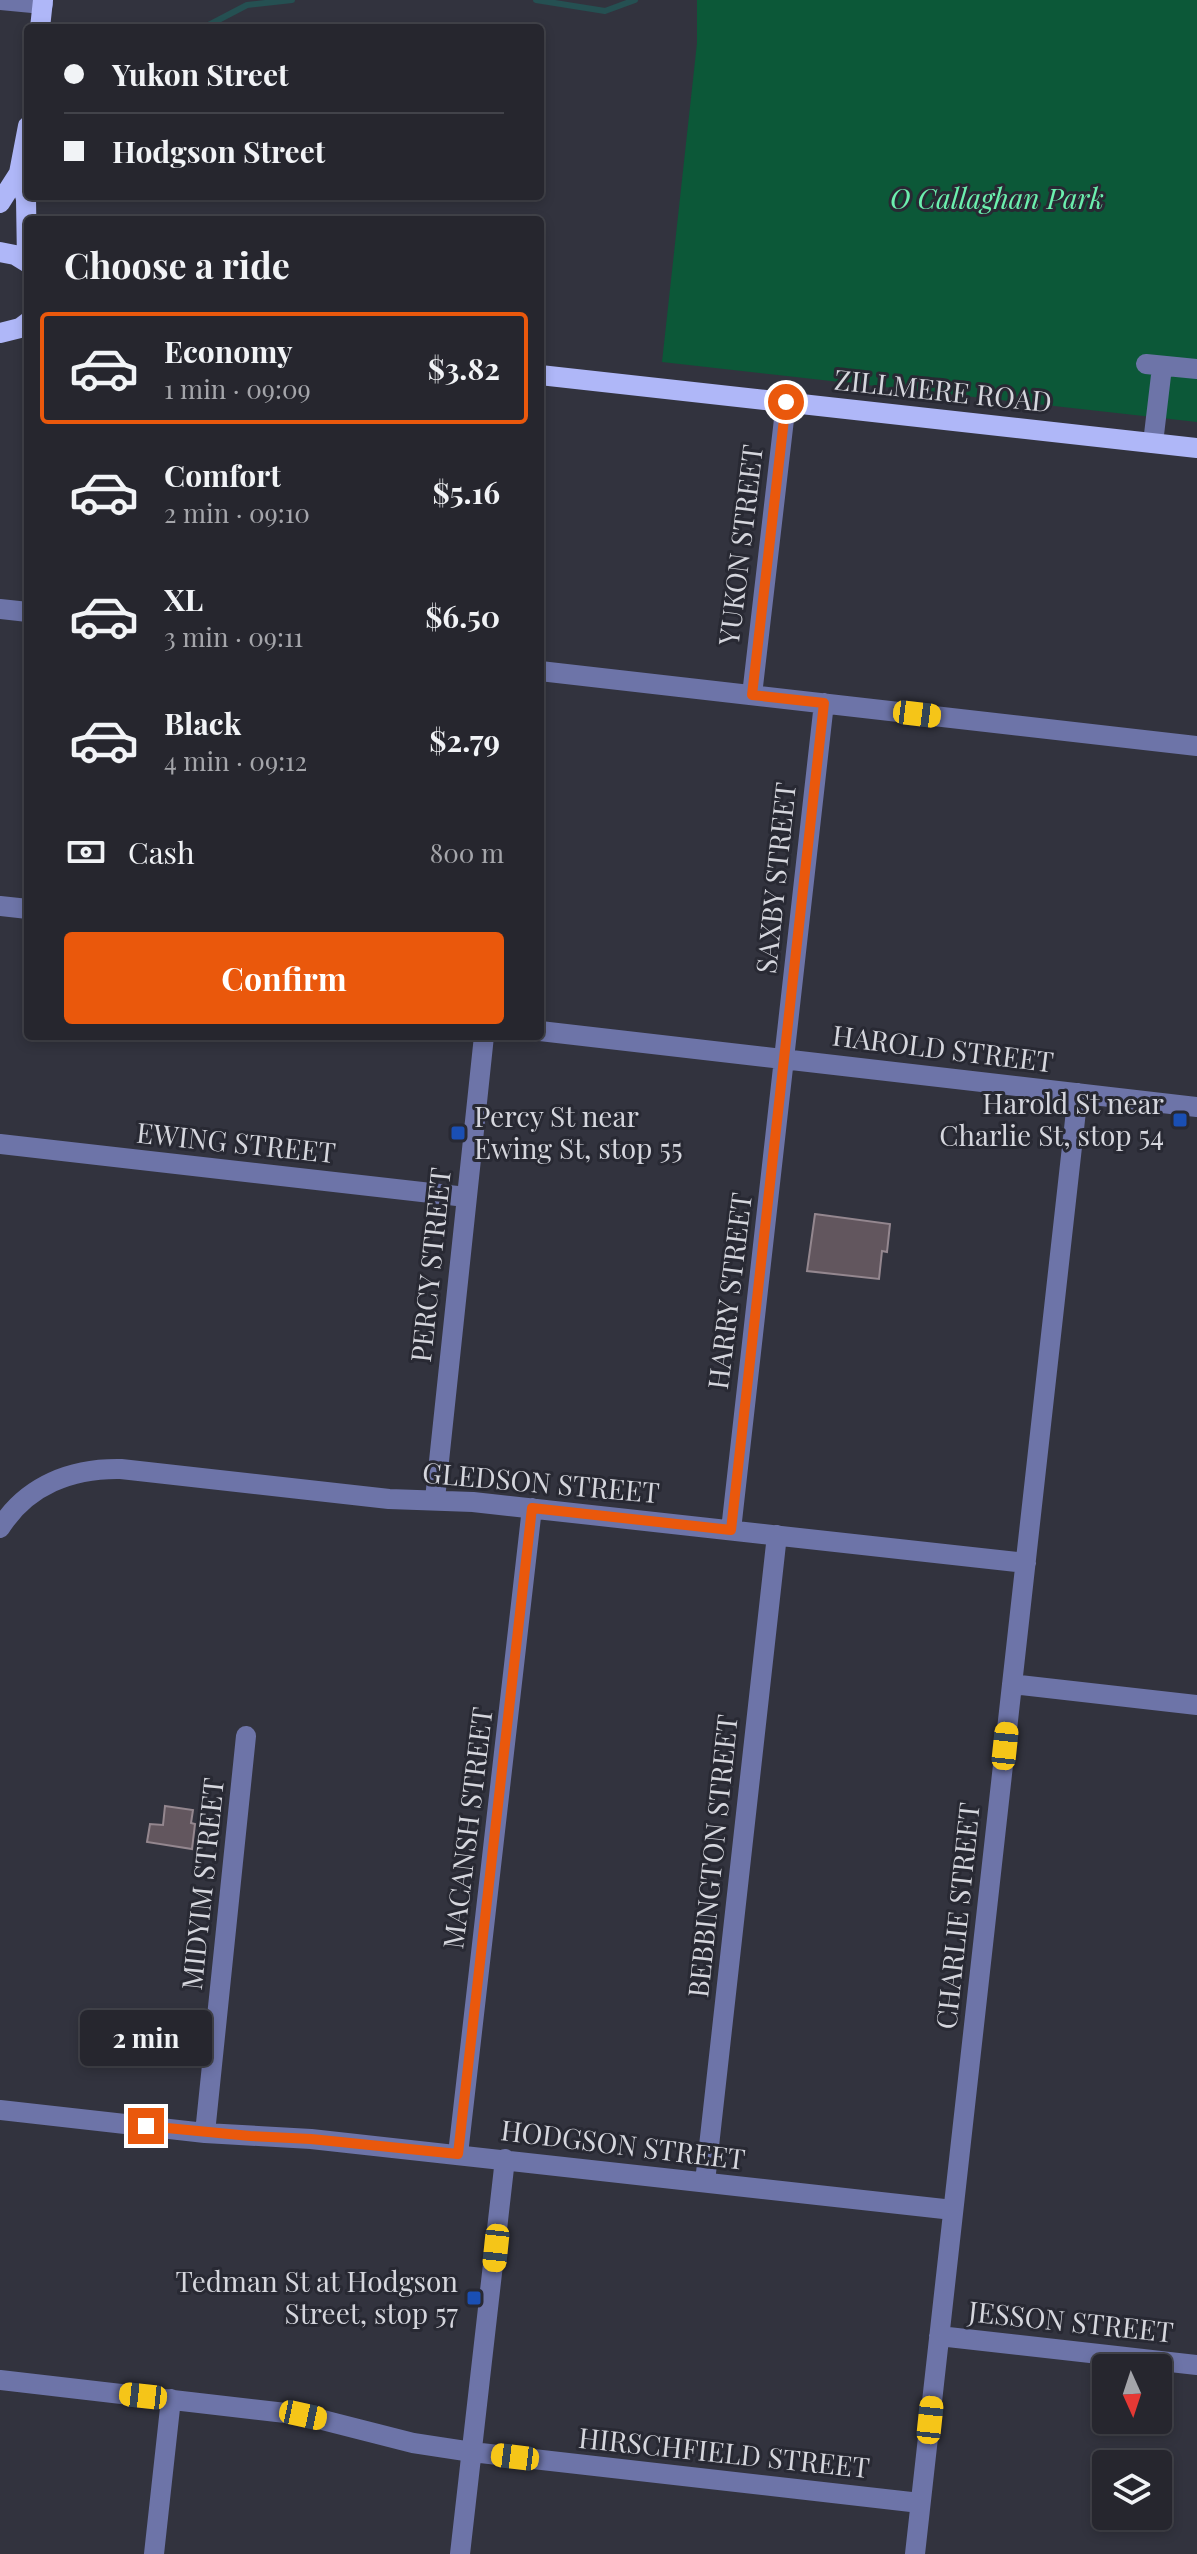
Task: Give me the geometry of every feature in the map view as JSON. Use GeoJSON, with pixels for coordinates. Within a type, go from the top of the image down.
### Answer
{"type":"FeatureCollection","features":[{"type":"Feature","properties":{"kind":"main road"},"geometry":{"type":"LineString","coordinates":[[40,24],[43,2]]}},
{"type":"Feature","properties":{"kind":"main road"},"geometry":{"type":"LineString","coordinates":[[0,203],[19,173],[24,147]]}},
{"type":"Feature","properties":{"kind":"main road"},"geometry":{"type":"LineString","coordinates":[[19,173],[24,192]]}},
{"type":"Feature","properties":{"kind":"main road"},"geometry":{"type":"LineString","coordinates":[[0,252],[24,260]]}},
{"type":"Feature","properties":{"kind":"main road"},"geometry":{"type":"LineString","coordinates":[[0,333],[24,325]]}},
{"type":"Feature","properties":{"kind":"main road","name":"ZILLMERE ROAD"},"geometry":{"type":"LineString","coordinates":[[544,375],[1197,448]]}},
{"type":"Feature","properties":{"kind":"street"},"geometry":{"type":"LineString","coordinates":[[0,0],[43,2]]}},
{"type":"Feature","properties":{"kind":"street"},"geometry":{"type":"LineString","coordinates":[[1153,443],[1154,366],[1197,369]]}},
{"type":"Feature","properties":{"kind":"street","name":"YUKON STREET"},"geometry":{"type":"LineString","coordinates":[[752,695],[786,402]]}},
{"type":"Feature","properties":{"kind":"street"},"geometry":{"type":"LineString","coordinates":[[0,609],[24,612]]}},
{"type":"Feature","properties":{"kind":"street"},"geometry":{"type":"LineString","coordinates":[[544,671],[1197,746]]}},
{"type":"Feature","properties":{"kind":"street","name":"SAXBY STREET"},"geometry":{"type":"LineString","coordinates":[[785,1059],[824,703]]}},
{"type":"Feature","properties":{"kind":"street"},"geometry":{"type":"LineString","coordinates":[[0,906],[24,909]]}},
{"type":"Feature","properties":{"kind":"street","name":"HAROLD STREET"},"geometry":{"type":"LineString","coordinates":[[544,1031],[1197,1107]]}},
{"type":"Feature","properties":{"kind":"street","name":"PERCY STREET"},"geometry":{"type":"LineString","coordinates":[[435,1499],[484,1040]]}},
{"type":"Feature","properties":{"kind":"street","name":"HARRY STREET"},"geometry":{"type":"LineString","coordinates":[[731,1530],[785,1059]]}},
{"type":"Feature","properties":{"kind":"street","name":"CHARLIE STREET"},"geometry":{"type":"LineString","coordinates":[[915,2554],[1078,1093]]}},
{"type":"Feature","properties":{"kind":"street","name":"EWING STREET"},"geometry":{"type":"LineString","coordinates":[[0,1144],[466,1197]]}},
{"type":"Feature","properties":{"kind":"street","name":"GLEDSON STREET"},"geometry":{"type":"LineString","coordinates":[[0,1528],[7,1503],[55,1479],[104,1468],[389,1499],[435,1499],[532,1508],[1026,1563]]}},
{"type":"Feature","properties":{"kind":"street","name":"MACANSH STREET"},"geometry":{"type":"LineString","coordinates":[[458,2154],[532,1508]]}},
{"type":"Feature","properties":{"kind":"street","name":"BEBBINGTON STREET"},"geometry":{"type":"LineString","coordinates":[[705,2182],[777,1535]]}},
{"type":"Feature","properties":{"kind":"street"},"geometry":{"type":"LineString","coordinates":[[1012,1684],[1197,1705]]}},
{"type":"Feature","properties":{"kind":"street","name":"MIDYIM STREET"},"geometry":{"type":"LineString","coordinates":[[205,2133],[246,1736]]}},
{"type":"Feature","properties":{"kind":"street","name":"HODGSON STREET"},"geometry":{"type":"LineString","coordinates":[[0,2110],[205,2133],[311,2139],[458,2154],[953,2210]]}},
{"type":"Feature","properties":{"kind":"street"},"geometry":{"type":"LineString","coordinates":[[460,2554],[505,2159]]}},
{"type":"Feature","properties":{"kind":"street","name":"JESSON STREET"},"geometry":{"type":"LineString","coordinates":[[939,2336],[1197,2365]]}},
{"type":"Feature","properties":{"kind":"street","name":"HIRSCHFIELD STREET"},"geometry":{"type":"LineString","coordinates":[[0,2380],[303,2415],[413,2443],[472,2452],[920,2503]]}},
{"type":"Feature","properties":{"kind":"street"},"geometry":{"type":"LineString","coordinates":[[154,2554],[171,2399]]}},
{"type":"Feature","properties":{"kind":"green space","name":"O Callaghan Park"},"geometry":{"type":"Polygon","coordinates":[[[697,0],[1197,0],[1197,422],[662,362],[697,43],[697,0]]]}},
{"type":"Feature","properties":{"kind":"building"},"geometry":{"type":"Polygon","coordinates":[[[815,1214],[890,1224],[887,1252],[882,1251],[879,1279],[807,1271],[815,1214]]]}},
{"type":"Feature","properties":{"kind":"building"},"geometry":{"type":"Polygon","coordinates":[[[165,1806],[193,1810],[192,1849],[147,1842],[150,1824],[163,1825],[165,1806]]]}},
{"type":"Feature","properties":{"kind":"waterway"},"geometry":{"type":"LineString","coordinates":[[211,24],[247,5],[292,0]]}},
{"type":"Feature","properties":{"kind":"waterway"},"geometry":{"type":"LineString","coordinates":[[536,0],[605,11],[635,0]]}},
{"type":"Feature","properties":{"kind":"place","name":"Harold St near Charlie St, stop 54"},"geometry":{"type":"Point","coordinates":[1180,1120]}},
{"type":"Feature","properties":{"kind":"place","name":"Percy St near Ewing St, stop 55"},"geometry":{"type":"Point","coordinates":[458,1133]}},
{"type":"Feature","properties":{"kind":"place","name":"Tedman St at Hodgson Street, stop 57"},"geometry":{"type":"Point","coordinates":[474,2298]}},
{"type":"Feature","properties":{"kind":"route"},"geometry":{"type":"LineString","coordinates":[[146,2126],[458,2154],[532,1508],[731,1530],[824,703],[752,695],[786,402]]}}]}
